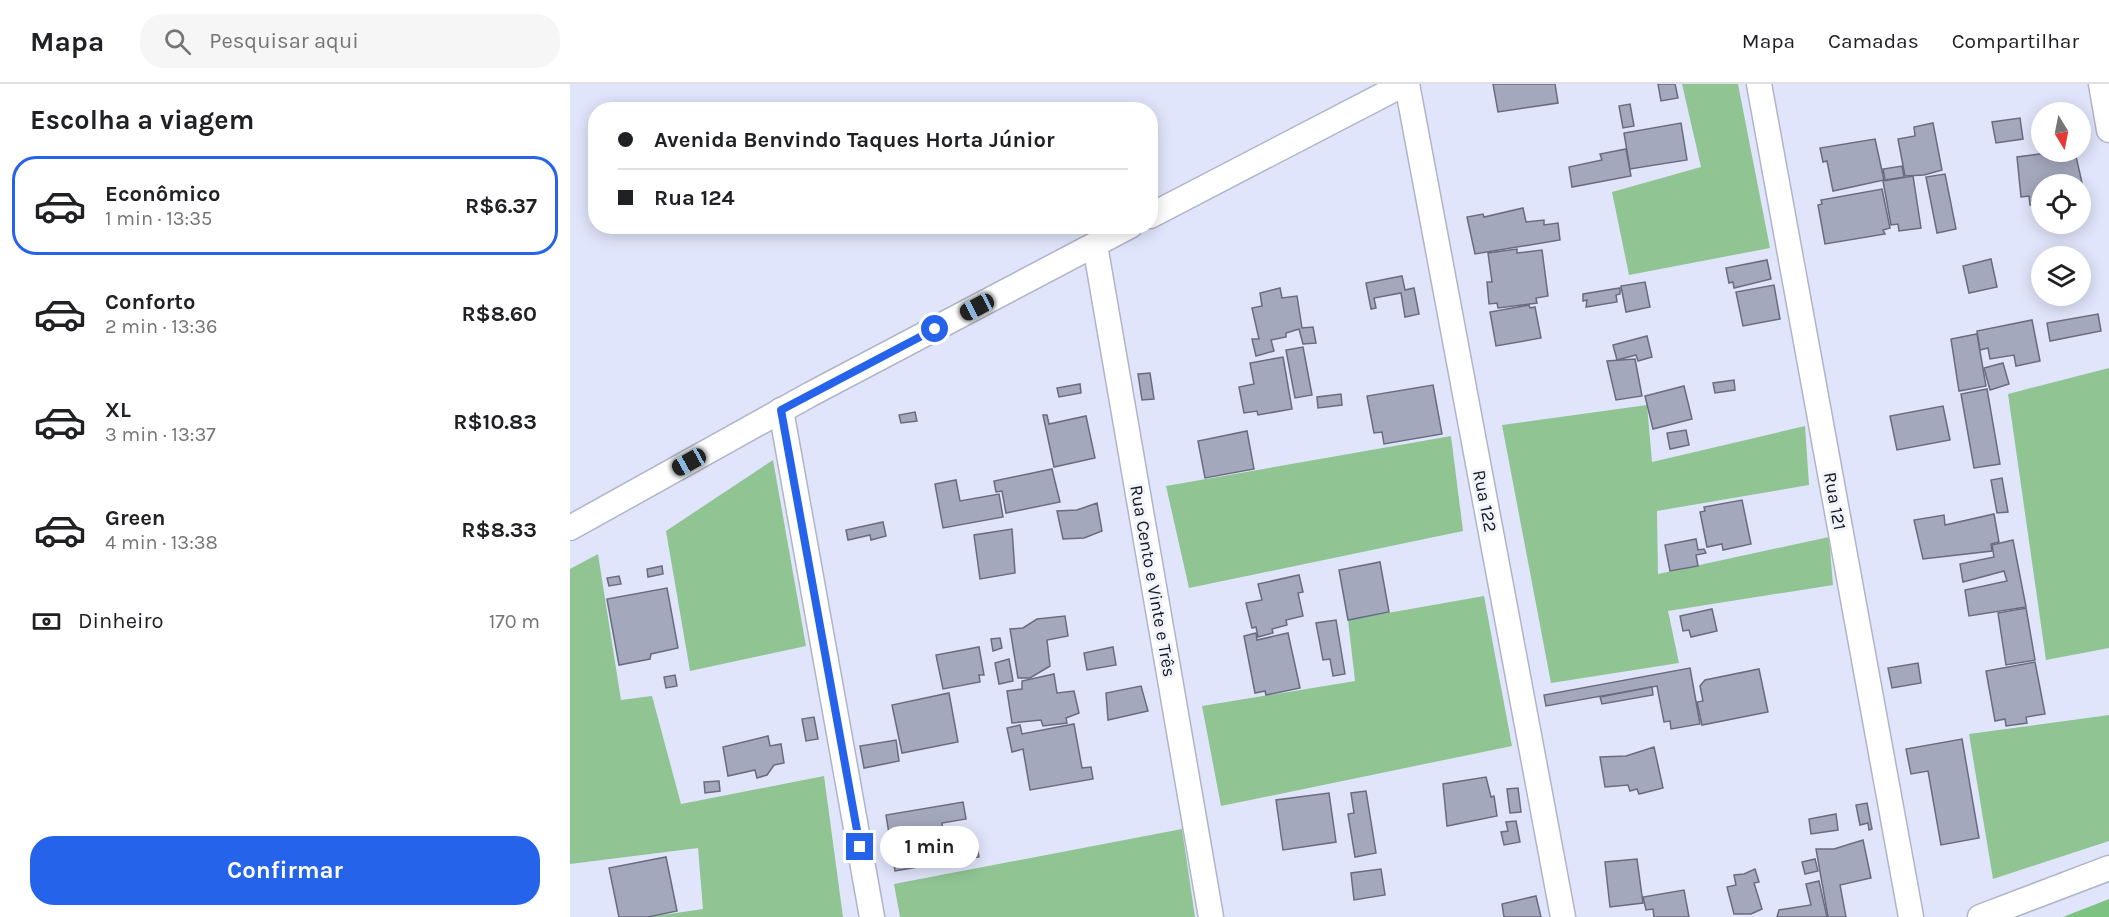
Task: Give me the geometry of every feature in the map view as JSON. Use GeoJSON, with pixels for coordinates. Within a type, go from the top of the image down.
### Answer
{"type":"FeatureCollection","features":[{"type":"Feature","properties":{"kind":"street"},"geometry":{"type":"LineString","coordinates":[[1158,212],[1406,84]]}},
{"type":"Feature","properties":{"kind":"street","name":"Rua 122"},"geometry":{"type":"LineString","coordinates":[[1406,84],[1563,917]]}},
{"type":"Feature","properties":{"kind":"street","name":"Rua 121"},"geometry":{"type":"LineString","coordinates":[[1759,84],[1911,917]]}},
{"type":"Feature","properties":{"kind":"street"},"geometry":{"type":"LineString","coordinates":[[2101,84],[2109,130]]}},
{"type":"Feature","properties":{"kind":"street"},"geometry":{"type":"LineString","coordinates":[[570,528],[781,410],[1115,234]]}},
{"type":"Feature","properties":{"kind":"street","name":"Rua Cento e Vinte e Três"},"geometry":{"type":"LineString","coordinates":[[1095,245],[1211,917]]}},
{"type":"Feature","properties":{"kind":"street"},"geometry":{"type":"LineString","coordinates":[[781,410],[872,917]]}},
{"type":"Feature","properties":{"kind":"street"},"geometry":{"type":"LineString","coordinates":[[1980,917],[2109,867]]}},
{"type":"Feature","properties":{"kind":"green space"},"geometry":{"type":"Polygon","coordinates":[[[1682,84],[1738,84],[1770,248],[1629,275],[1612,192],[1701,167],[1682,84]]]}},
{"type":"Feature","properties":{"kind":"green space"},"geometry":{"type":"Polygon","coordinates":[[[2109,368],[2109,648],[2046,660],[2008,394],[2109,368]]]}},
{"type":"Feature","properties":{"kind":"green space"},"geometry":{"type":"Polygon","coordinates":[[[1647,405],[1652,462],[1805,426],[1809,485],[1657,511],[1658,574],[1829,537],[1833,585],[1668,611],[1679,663],[1551,683],[1502,425],[1647,405]]]}},
{"type":"Feature","properties":{"kind":"green space"},"geometry":{"type":"Polygon","coordinates":[[[1451,436],[1463,531],[1189,588],[1166,486],[1451,436]]]}},
{"type":"Feature","properties":{"kind":"green space"},"geometry":{"type":"Polygon","coordinates":[[[773,460],[806,646],[690,671],[666,531],[773,460]]]}},
{"type":"Feature","properties":{"kind":"green space"},"geometry":{"type":"Polygon","coordinates":[[[598,554],[621,700],[652,696],[681,804],[824,776],[843,917],[649,917],[703,909],[698,848],[570,864],[570,569],[598,554]]]}},
{"type":"Feature","properties":{"kind":"green space"},"geometry":{"type":"Polygon","coordinates":[[[1484,596],[1512,746],[1221,806],[1202,706],[1355,681],[1348,620],[1484,596]]]}},
{"type":"Feature","properties":{"kind":"green space"},"geometry":{"type":"Polygon","coordinates":[[[2109,715],[2109,841],[1993,879],[1969,734],[2109,715]]]}},
{"type":"Feature","properties":{"kind":"green space"},"geometry":{"type":"Polygon","coordinates":[[[1182,829],[1195,917],[900,917],[894,884],[1182,829]]]}},
{"type":"Feature","properties":{"kind":"green space"},"geometry":{"type":"Polygon","coordinates":[[[2109,899],[2109,917],[2063,917],[2109,899]]]}},
{"type":"Feature","properties":{"kind":"building"},"geometry":{"type":"Polygon","coordinates":[[[1493,84],[1555,84],[1558,103],[1498,112],[1493,84]]]}},
{"type":"Feature","properties":{"kind":"building"},"geometry":{"type":"Polygon","coordinates":[[[1658,84],[1675,84],[1678,98],[1661,101],[1658,84]]]}},
{"type":"Feature","properties":{"kind":"building"},"geometry":{"type":"Polygon","coordinates":[[[1630,104],[1634,126],[1623,128],[1619,106],[1630,104]]]}},
{"type":"Feature","properties":{"kind":"building"},"geometry":{"type":"Polygon","coordinates":[[[2020,118],[2023,139],[1996,143],[1992,122],[2020,118]]]}},
{"type":"Feature","properties":{"kind":"building"},"geometry":{"type":"Polygon","coordinates":[[[1681,123],[1687,160],[1630,169],[1624,133],[1681,123]]]}},
{"type":"Feature","properties":{"kind":"building"},"geometry":{"type":"Polygon","coordinates":[[[1933,123],[1942,170],[1924,175],[1905,176],[1898,139],[1915,136],[1914,127],[1933,123]]]}},
{"type":"Feature","properties":{"kind":"building"},"geometry":{"type":"Polygon","coordinates":[[[1875,139],[1884,180],[1833,191],[1827,161],[1823,162],[1820,148],[1875,139]]]}},
{"type":"Feature","properties":{"kind":"building"},"geometry":{"type":"Polygon","coordinates":[[[1626,149],[1631,176],[1572,187],[1569,167],[1602,160],[1600,154],[1626,149]]]}},
{"type":"Feature","properties":{"kind":"building"},"geometry":{"type":"Polygon","coordinates":[[[2031,155],[2031,162],[2077,162],[2080,174],[2031,174],[2030,205],[2029,196],[2021,197],[2017,157],[2031,155]]]}},
{"type":"Feature","properties":{"kind":"building"},"geometry":{"type":"Polygon","coordinates":[[[1902,166],[1904,177],[1885,180],[1883,169],[1902,166]]]}},
{"type":"Feature","properties":{"kind":"building"},"geometry":{"type":"Polygon","coordinates":[[[1945,174],[1956,229],[1937,233],[1926,177],[1945,174]]]}},
{"type":"Feature","properties":{"kind":"building"},"geometry":{"type":"Polygon","coordinates":[[[1913,176],[1921,228],[1899,231],[1898,224],[1891,225],[1883,181],[1913,176]]]}},
{"type":"Feature","properties":{"kind":"building"},"geometry":{"type":"Polygon","coordinates":[[[1882,189],[1890,228],[1883,230],[1885,234],[1825,244],[1818,205],[1822,204],[1821,200],[1882,189]]]}},
{"type":"Feature","properties":{"kind":"building"},"geometry":{"type":"Polygon","coordinates":[[[1523,208],[1526,222],[1544,220],[1544,225],[1558,223],[1560,240],[1475,254],[1467,217],[1483,214],[1484,217],[1523,208]]]}},
{"type":"Feature","properties":{"kind":"building"},"geometry":{"type":"Polygon","coordinates":[[[1517,249],[1517,253],[1542,250],[1548,296],[1536,298],[1537,303],[1498,308],[1497,303],[1489,304],[1487,282],[1492,282],[1488,253],[1517,249]]]}},
{"type":"Feature","properties":{"kind":"building"},"geometry":{"type":"Polygon","coordinates":[[[1991,259],[1997,287],[1969,293],[1963,266],[1991,259]]]}},
{"type":"Feature","properties":{"kind":"building"},"geometry":{"type":"Polygon","coordinates":[[[1767,260],[1771,279],[1734,288],[1733,282],[1729,283],[1726,268],[1767,260]]]}},
{"type":"Feature","properties":{"kind":"building"},"geometry":{"type":"Polygon","coordinates":[[[1402,276],[1405,290],[1414,288],[1419,314],[1405,317],[1401,293],[1374,298],[1376,308],[1371,309],[1366,283],[1402,276]]]}},
{"type":"Feature","properties":{"kind":"building"},"geometry":{"type":"Polygon","coordinates":[[[1645,282],[1650,307],[1626,312],[1621,286],[1645,282]]]}},
{"type":"Feature","properties":{"kind":"building"},"geometry":{"type":"Polygon","coordinates":[[[1774,285],[1780,319],[1743,326],[1736,292],[1774,285]]]}},
{"type":"Feature","properties":{"kind":"building"},"geometry":{"type":"Polygon","coordinates":[[[1280,288],[1282,298],[1297,296],[1302,328],[1313,327],[1316,343],[1303,344],[1299,329],[1286,333],[1286,337],[1271,340],[1274,351],[1256,356],[1252,339],[1259,339],[1252,308],[1262,306],[1260,293],[1280,288]]]}},
{"type":"Feature","properties":{"kind":"building"},"geometry":{"type":"Polygon","coordinates":[[[1620,288],[1620,294],[1616,295],[1617,302],[1586,307],[1587,300],[1583,301],[1583,294],[1620,288]]]}},
{"type":"Feature","properties":{"kind":"building"},"geometry":{"type":"Polygon","coordinates":[[[1529,305],[1530,308],[1535,307],[1541,338],[1496,346],[1490,312],[1529,305]]]}},
{"type":"Feature","properties":{"kind":"building"},"geometry":{"type":"Polygon","coordinates":[[[2098,314],[2101,331],[2050,341],[2047,323],[2098,314]]]}},
{"type":"Feature","properties":{"kind":"building"},"geometry":{"type":"Polygon","coordinates":[[[2032,320],[2040,361],[2016,366],[2014,355],[1990,359],[1988,348],[1980,350],[1977,331],[2032,320]]]}},
{"type":"Feature","properties":{"kind":"building"},"geometry":{"type":"Polygon","coordinates":[[[1977,334],[1986,386],[1959,391],[1951,339],[1977,334]]]}},
{"type":"Feature","properties":{"kind":"building"},"geometry":{"type":"Polygon","coordinates":[[[1647,336],[1652,357],[1638,361],[1636,355],[1617,360],[1613,345],[1647,336]]]}},
{"type":"Feature","properties":{"kind":"building"},"geometry":{"type":"Polygon","coordinates":[[[1303,347],[1312,395],[1295,398],[1286,350],[1303,347]]]}},
{"type":"Feature","properties":{"kind":"building"},"geometry":{"type":"Polygon","coordinates":[[[1283,357],[1292,409],[1258,415],[1257,411],[1244,413],[1239,387],[1254,384],[1250,363],[1283,357]]]}},
{"type":"Feature","properties":{"kind":"building"},"geometry":{"type":"Polygon","coordinates":[[[1635,359],[1642,396],[1616,400],[1607,361],[1635,359]]]}},
{"type":"Feature","properties":{"kind":"building"},"geometry":{"type":"Polygon","coordinates":[[[2003,363],[2009,384],[1990,390],[1984,368],[2003,363]]]}},
{"type":"Feature","properties":{"kind":"building"},"geometry":{"type":"Polygon","coordinates":[[[1150,373],[1154,399],[1142,400],[1138,374],[1150,373]]]}},
{"type":"Feature","properties":{"kind":"building"},"geometry":{"type":"Polygon","coordinates":[[[1734,380],[1735,390],[1715,393],[1713,383],[1734,380]]]}},
{"type":"Feature","properties":{"kind":"building"},"geometry":{"type":"Polygon","coordinates":[[[1080,384],[1081,393],[1059,397],[1057,388],[1080,384]]]}},
{"type":"Feature","properties":{"kind":"building"},"geometry":{"type":"Polygon","coordinates":[[[1433,385],[1442,434],[1384,444],[1382,432],[1374,433],[1367,396],[1433,385]]]}},
{"type":"Feature","properties":{"kind":"building"},"geometry":{"type":"Polygon","coordinates":[[[1684,386],[1692,419],[1653,429],[1645,396],[1684,386]]]}},
{"type":"Feature","properties":{"kind":"building"},"geometry":{"type":"Polygon","coordinates":[[[1987,389],[2000,464],[1974,468],[1961,394],[1987,389]]]}},
{"type":"Feature","properties":{"kind":"building"},"geometry":{"type":"Polygon","coordinates":[[[1341,394],[1342,405],[1318,408],[1317,397],[1341,394]]]}},
{"type":"Feature","properties":{"kind":"building"},"geometry":{"type":"Polygon","coordinates":[[[1943,406],[1950,440],[1897,450],[1890,416],[1943,406]]]}},
{"type":"Feature","properties":{"kind":"building"},"geometry":{"type":"Polygon","coordinates":[[[915,412],[917,421],[901,423],[899,415],[915,412]]]}},
{"type":"Feature","properties":{"kind":"building"},"geometry":{"type":"Polygon","coordinates":[[[1043,415],[1047,415],[1049,424],[1086,416],[1095,458],[1054,467],[1043,415]]]}},
{"type":"Feature","properties":{"kind":"building"},"geometry":{"type":"Polygon","coordinates":[[[1686,430],[1689,445],[1670,449],[1667,433],[1686,430]]]}},
{"type":"Feature","properties":{"kind":"building"},"geometry":{"type":"Polygon","coordinates":[[[1247,431],[1254,469],[1205,478],[1198,441],[1247,431]]]}},
{"type":"Feature","properties":{"kind":"building"},"geometry":{"type":"Polygon","coordinates":[[[1052,469],[1060,502],[1006,513],[1002,491],[996,492],[994,481],[1052,469]]]}},
{"type":"Feature","properties":{"kind":"building"},"geometry":{"type":"Polygon","coordinates":[[[2002,478],[2008,512],[1997,513],[1991,480],[2002,478]]]}},
{"type":"Feature","properties":{"kind":"building"},"geometry":{"type":"Polygon","coordinates":[[[956,480],[960,501],[999,494],[1003,517],[943,528],[935,484],[956,480]]]}},
{"type":"Feature","properties":{"kind":"building"},"geometry":{"type":"Polygon","coordinates":[[[1742,500],[1751,544],[1723,550],[1722,544],[1707,547],[1700,512],[1705,511],[1704,507],[1742,500]]]}},
{"type":"Feature","properties":{"kind":"building"},"geometry":{"type":"Polygon","coordinates":[[[1097,503],[1102,531],[1084,538],[1063,539],[1057,511],[1077,510],[1097,503]]]}},
{"type":"Feature","properties":{"kind":"building"},"geometry":{"type":"Polygon","coordinates":[[[1994,514],[1999,542],[1991,544],[1992,551],[1923,559],[1914,520],[1944,515],[1945,525],[1994,514]]]}},
{"type":"Feature","properties":{"kind":"building"},"geometry":{"type":"Polygon","coordinates":[[[883,522],[886,536],[871,540],[870,535],[848,540],[846,530],[883,522]]]}},
{"type":"Feature","properties":{"kind":"building"},"geometry":{"type":"Polygon","coordinates":[[[1012,529],[1015,573],[980,579],[974,535],[1012,529]]]}},
{"type":"Feature","properties":{"kind":"building"},"geometry":{"type":"Polygon","coordinates":[[[1696,539],[1698,550],[1704,549],[1706,553],[1696,555],[1698,566],[1670,571],[1665,545],[1696,539]]]}},
{"type":"Feature","properties":{"kind":"building"},"geometry":{"type":"Polygon","coordinates":[[[2013,540],[2026,607],[1969,616],[1965,590],[2007,581],[2004,571],[1963,582],[1960,564],[1994,557],[1992,545],[2013,540]]]}},
{"type":"Feature","properties":{"kind":"building"},"geometry":{"type":"Polygon","coordinates":[[[1380,562],[1389,612],[1348,620],[1339,570],[1380,562]]]}},
{"type":"Feature","properties":{"kind":"building"},"geometry":{"type":"Polygon","coordinates":[[[662,566],[663,574],[648,577],[647,569],[662,566]]]}},
{"type":"Feature","properties":{"kind":"building"},"geometry":{"type":"Polygon","coordinates":[[[1299,575],[1303,592],[1298,593],[1303,616],[1286,620],[1287,625],[1272,629],[1273,633],[1258,637],[1256,627],[1252,628],[1246,603],[1262,600],[1258,584],[1299,575]]]}},
{"type":"Feature","properties":{"kind":"building"},"geometry":{"type":"Polygon","coordinates":[[[619,576],[621,584],[609,586],[607,578],[619,576]]]}},
{"type":"Feature","properties":{"kind":"building"},"geometry":{"type":"Polygon","coordinates":[[[667,588],[678,648],[651,654],[650,659],[619,665],[607,599],[667,588]]]}},
{"type":"Feature","properties":{"kind":"building"},"geometry":{"type":"Polygon","coordinates":[[[2026,608],[2035,660],[2006,665],[1998,613],[2026,608]]]}},
{"type":"Feature","properties":{"kind":"building"},"geometry":{"type":"Polygon","coordinates":[[[1712,609],[1717,631],[1691,637],[1689,630],[1683,631],[1680,616],[1712,609]]]}},
{"type":"Feature","properties":{"kind":"building"},"geometry":{"type":"Polygon","coordinates":[[[1065,616],[1068,636],[1047,640],[1050,666],[1030,678],[1018,678],[1010,629],[1023,628],[1037,619],[1065,616]]]}},
{"type":"Feature","properties":{"kind":"building"},"geometry":{"type":"Polygon","coordinates":[[[1336,620],[1345,674],[1333,676],[1330,659],[1323,660],[1316,623],[1336,620]]]}},
{"type":"Feature","properties":{"kind":"building"},"geometry":{"type":"Polygon","coordinates":[[[1256,633],[1257,640],[1288,633],[1300,688],[1266,695],[1265,691],[1255,693],[1244,636],[1256,633]]]}},
{"type":"Feature","properties":{"kind":"building"},"geometry":{"type":"Polygon","coordinates":[[[1000,638],[1002,648],[993,651],[991,639],[1000,638]]]}},
{"type":"Feature","properties":{"kind":"building"},"geometry":{"type":"Polygon","coordinates":[[[979,647],[984,675],[979,675],[980,682],[943,689],[936,655],[979,647]]]}},
{"type":"Feature","properties":{"kind":"building"},"geometry":{"type":"Polygon","coordinates":[[[1113,647],[1116,665],[1087,670],[1084,653],[1113,647]]]}},
{"type":"Feature","properties":{"kind":"building"},"geometry":{"type":"Polygon","coordinates":[[[1009,659],[1013,681],[999,684],[995,663],[1009,659]]]}},
{"type":"Feature","properties":{"kind":"building"},"geometry":{"type":"Polygon","coordinates":[[[2035,662],[2045,714],[2026,717],[2027,723],[2006,726],[2005,719],[1995,721],[1986,671],[2035,662]]]}},
{"type":"Feature","properties":{"kind":"building"},"geometry":{"type":"Polygon","coordinates":[[[1918,663],[1921,683],[1892,688],[1888,668],[1918,663]]]}},
{"type":"Feature","properties":{"kind":"building"},"geometry":{"type":"Polygon","coordinates":[[[1690,668],[1700,724],[1671,729],[1670,721],[1664,722],[1657,686],[1546,706],[1544,695],[1690,668]]]}},
{"type":"Feature","properties":{"kind":"building"},"geometry":{"type":"Polygon","coordinates":[[[1759,669],[1768,712],[1702,725],[1697,702],[1703,701],[1700,686],[1705,680],[1759,669]]]}},
{"type":"Feature","properties":{"kind":"building"},"geometry":{"type":"Polygon","coordinates":[[[1054,674],[1057,693],[1074,691],[1079,713],[1066,718],[1067,723],[1043,726],[1041,720],[1012,723],[1007,691],[1022,689],[1022,681],[1054,674]]]}},
{"type":"Feature","properties":{"kind":"building"},"geometry":{"type":"Polygon","coordinates":[[[675,675],[677,686],[666,688],[664,677],[675,675]]]}},
{"type":"Feature","properties":{"kind":"building"},"geometry":{"type":"Polygon","coordinates":[[[1141,686],[1148,711],[1108,720],[1106,693],[1141,686]]]}},
{"type":"Feature","properties":{"kind":"building"},"geometry":{"type":"Polygon","coordinates":[[[1652,687],[1653,695],[1602,704],[1600,697],[1652,687]]]}},
{"type":"Feature","properties":{"kind":"building"},"geometry":{"type":"Polygon","coordinates":[[[949,693],[958,742],[902,753],[892,705],[949,693]]]}},
{"type":"Feature","properties":{"kind":"building"},"geometry":{"type":"Polygon","coordinates":[[[814,717],[818,739],[806,741],[802,719],[814,717]]]}},
{"type":"Feature","properties":{"kind":"building"},"geometry":{"type":"Polygon","coordinates":[[[1074,724],[1082,768],[1091,767],[1093,779],[1030,790],[1023,749],[1012,752],[1007,728],[1020,725],[1022,734],[1074,724]]]}},
{"type":"Feature","properties":{"kind":"building"},"geometry":{"type":"Polygon","coordinates":[[[768,736],[770,746],[781,744],[784,763],[774,765],[767,775],[757,778],[755,770],[728,776],[723,747],[768,736]]]}},
{"type":"Feature","properties":{"kind":"building"},"geometry":{"type":"Polygon","coordinates":[[[1962,739],[1979,838],[1941,845],[1928,771],[1911,774],[1906,749],[1962,739]]]}},
{"type":"Feature","properties":{"kind":"building"},"geometry":{"type":"Polygon","coordinates":[[[896,740],[899,761],[864,768],[860,746],[896,740]]]}},
{"type":"Feature","properties":{"kind":"building"},"geometry":{"type":"Polygon","coordinates":[[[1654,747],[1663,788],[1639,794],[1637,789],[1630,791],[1628,785],[1605,787],[1600,757],[1626,756],[1654,747]]]}},
{"type":"Feature","properties":{"kind":"building"},"geometry":{"type":"Polygon","coordinates":[[[1486,777],[1491,797],[1494,796],[1497,816],[1447,826],[1443,784],[1486,777]]]}},
{"type":"Feature","properties":{"kind":"building"},"geometry":{"type":"Polygon","coordinates":[[[719,781],[720,791],[705,793],[704,782],[719,781]]]}},
{"type":"Feature","properties":{"kind":"building"},"geometry":{"type":"Polygon","coordinates":[[[1518,788],[1521,812],[1510,813],[1507,789],[1518,788]]]}},
{"type":"Feature","properties":{"kind":"building"},"geometry":{"type":"Polygon","coordinates":[[[1366,791],[1376,853],[1355,857],[1348,814],[1354,813],[1351,793],[1366,791]]]}},
{"type":"Feature","properties":{"kind":"building"},"geometry":{"type":"Polygon","coordinates":[[[1329,793],[1336,842],[1283,850],[1276,800],[1329,793]]]}},
{"type":"Feature","properties":{"kind":"building"},"geometry":{"type":"Polygon","coordinates":[[[963,802],[966,819],[942,823],[945,847],[976,841],[979,857],[895,871],[886,815],[963,802]]]}},
{"type":"Feature","properties":{"kind":"building"},"geometry":{"type":"Polygon","coordinates":[[[1867,803],[1872,829],[1869,830],[1868,823],[1860,825],[1856,805],[1867,803]]]}},
{"type":"Feature","properties":{"kind":"building"},"geometry":{"type":"Polygon","coordinates":[[[1836,814],[1838,830],[1811,834],[1809,819],[1836,814]]]}},
{"type":"Feature","properties":{"kind":"building"},"geometry":{"type":"Polygon","coordinates":[[[1516,821],[1520,842],[1504,845],[1501,832],[1508,831],[1506,822],[1516,821]]]}},
{"type":"Feature","properties":{"kind":"building"},"geometry":{"type":"Polygon","coordinates":[[[1863,840],[1871,878],[1840,885],[1846,917],[1828,917],[1816,849],[1834,849],[1863,840]]]}},
{"type":"Feature","properties":{"kind":"building"},"geometry":{"type":"Polygon","coordinates":[[[666,857],[677,911],[648,917],[619,917],[609,868],[666,857]]]}},
{"type":"Feature","properties":{"kind":"building"},"geometry":{"type":"Polygon","coordinates":[[[1637,859],[1643,903],[1610,907],[1605,862],[1637,859]]]}},
{"type":"Feature","properties":{"kind":"building"},"geometry":{"type":"Polygon","coordinates":[[[1815,859],[1818,871],[1805,874],[1802,862],[1815,859]]]}},
{"type":"Feature","properties":{"kind":"building"},"geometry":{"type":"Polygon","coordinates":[[[1381,869],[1385,895],[1354,900],[1351,873],[1381,869]]]}},
{"type":"Feature","properties":{"kind":"building"},"geometry":{"type":"Polygon","coordinates":[[[1755,869],[1759,882],[1754,883],[1762,909],[1751,914],[1734,914],[1727,887],[1736,885],[1734,875],[1755,869]]]}},
{"type":"Feature","properties":{"kind":"building"},"geometry":{"type":"Polygon","coordinates":[[[1819,881],[1827,917],[1777,917],[1779,910],[1811,905],[1806,884],[1819,881]]]}},
{"type":"Feature","properties":{"kind":"building"},"geometry":{"type":"Polygon","coordinates":[[[1684,890],[1689,917],[1654,917],[1653,909],[1646,910],[1643,897],[1684,890]]]}},
{"type":"Feature","properties":{"kind":"building"},"geometry":{"type":"Polygon","coordinates":[[[1536,896],[1541,917],[1504,917],[1502,904],[1536,896]]]}},
{"type":"Feature","properties":{"kind":"route"},"geometry":{"type":"LineString","coordinates":[[860,847],[781,410],[935,329]]}}]}
